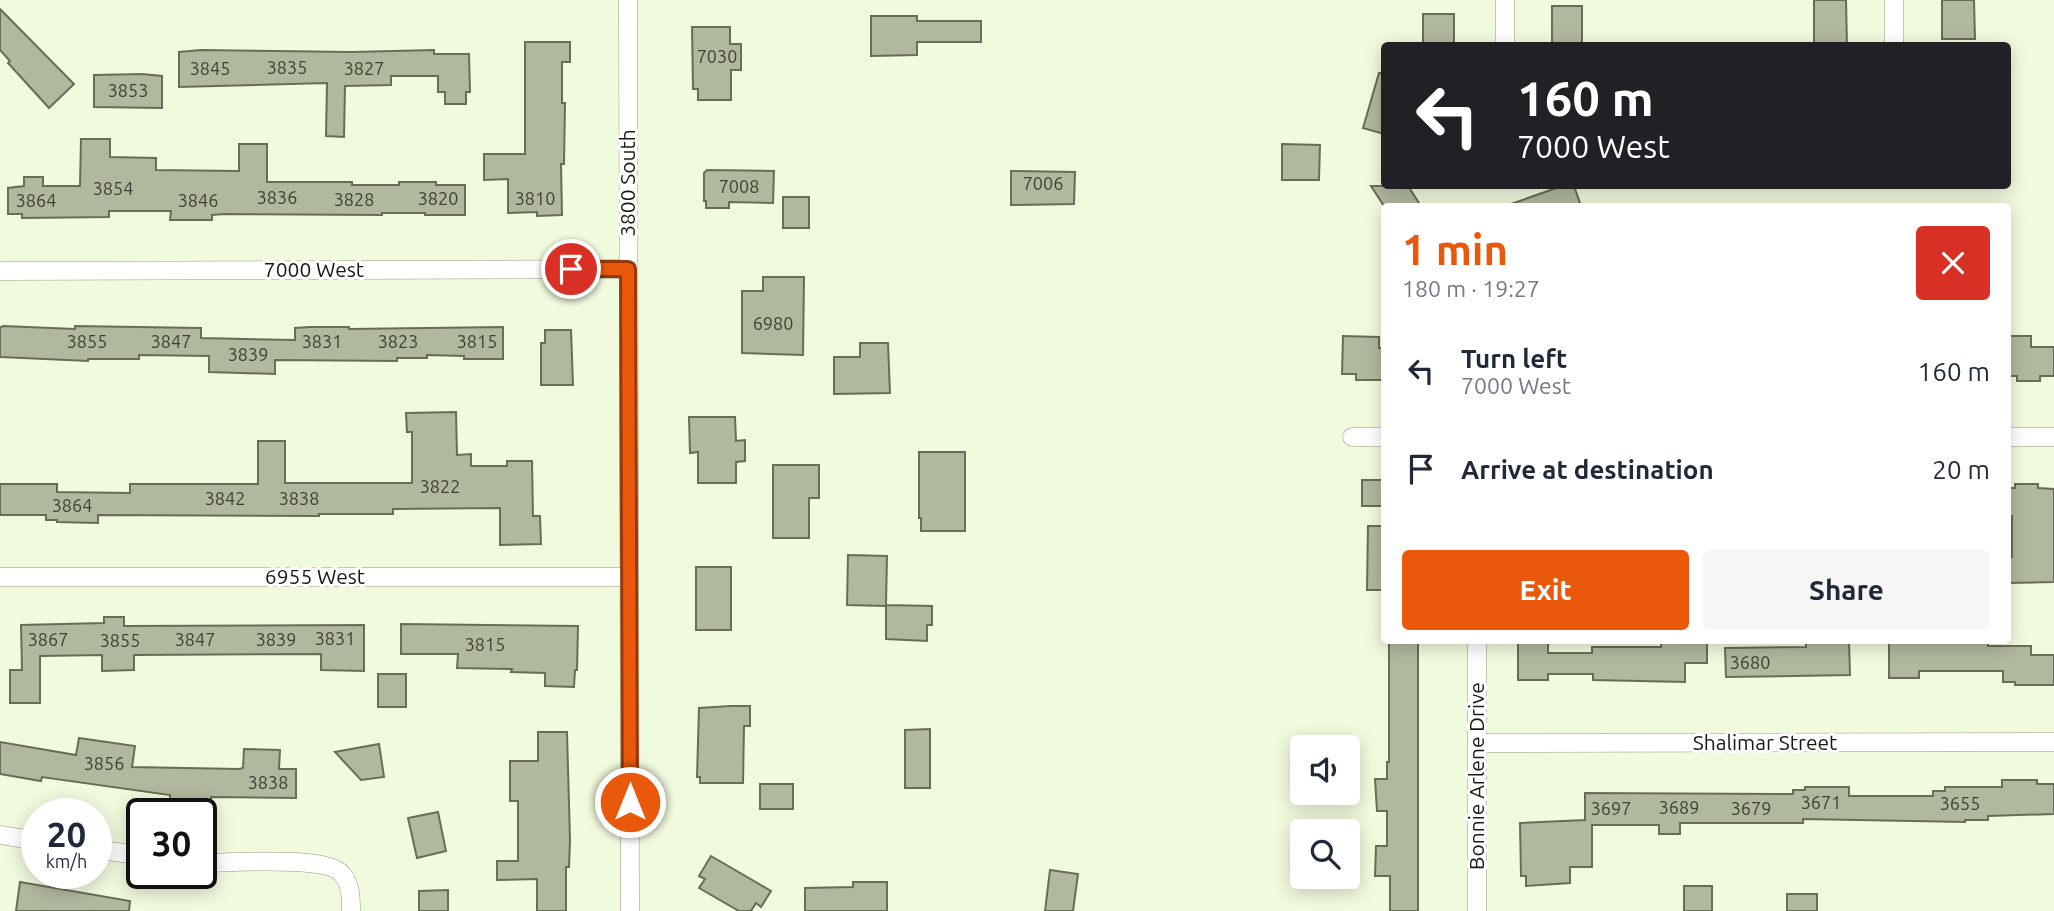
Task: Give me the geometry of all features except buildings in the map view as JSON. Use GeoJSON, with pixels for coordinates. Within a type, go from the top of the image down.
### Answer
{"type":"FeatureCollection","features":[{"type":"Feature","properties":{"kind":"street","name":"3800 South"},"geometry":{"type":"LineString","coordinates":[[628,0],[630,911]]}},
{"type":"Feature","properties":{"kind":"street"},"geometry":{"type":"LineString","coordinates":[[1505,0],[1505,42]]}},
{"type":"Feature","properties":{"kind":"street"},"geometry":{"type":"LineString","coordinates":[[1894,0],[1894,42]]}},
{"type":"Feature","properties":{"kind":"street","name":"7000 West"},"geometry":{"type":"LineString","coordinates":[[0,271],[628,269]]}},
{"type":"Feature","properties":{"kind":"street"},"geometry":{"type":"LineString","coordinates":[[1352,437],[1381,437]]}},
{"type":"Feature","properties":{"kind":"street"},"geometry":{"type":"LineString","coordinates":[[2011,437],[2054,437]]}},
{"type":"Feature","properties":{"kind":"street","name":"6955 West"},"geometry":{"type":"LineString","coordinates":[[0,578],[629,577]]}},
{"type":"Feature","properties":{"kind":"street","name":"Bonnie Arlene Drive"},"geometry":{"type":"LineString","coordinates":[[1477,644],[1477,911]]}},
{"type":"Feature","properties":{"kind":"street","name":"Shalimar Street"},"geometry":{"type":"LineString","coordinates":[[1477,743],[2054,742]]}},
{"type":"Feature","properties":{"kind":"street"},"geometry":{"type":"LineString","coordinates":[[0,835],[21,838]]}},
{"type":"Feature","properties":{"kind":"street"},"geometry":{"type":"LineString","coordinates":[[217,863],[310,862],[333,867],[342,873],[351,894],[351,911]]}},
{"type":"Feature","properties":{"kind":"route"},"geometry":{"type":"LineString","coordinates":[[571,269],[628,269],[630,802]]}}]}
